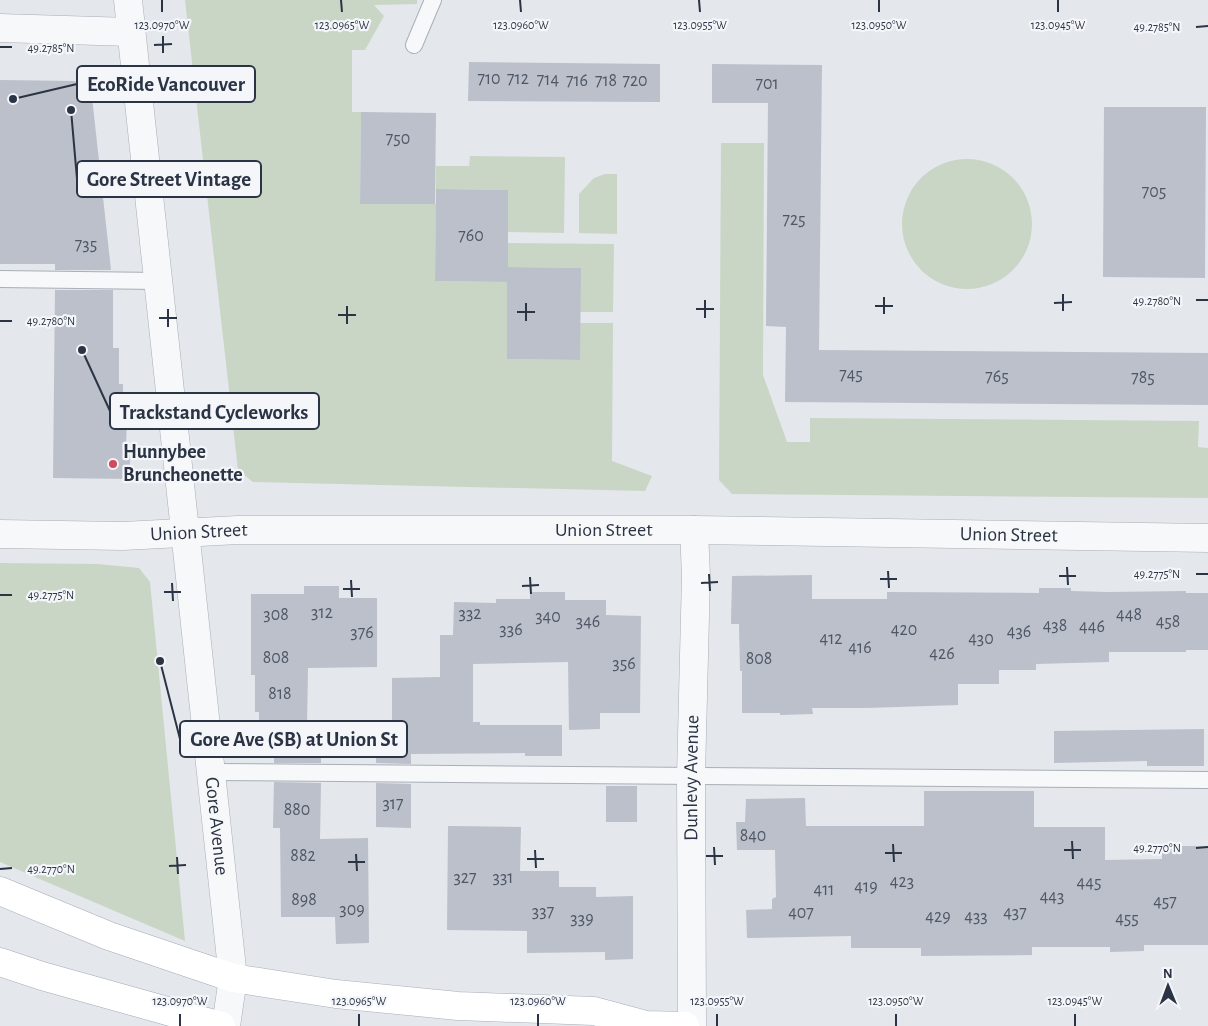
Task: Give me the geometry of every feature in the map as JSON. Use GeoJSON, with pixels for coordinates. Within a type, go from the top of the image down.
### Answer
{"type":"FeatureCollection","features":[{"type":"Feature","properties":{"kind":"main road"},"geometry":{"type":"LineString","coordinates":[[0,890],[109,936],[233,978],[336,994],[458,1006],[594,1011],[645,1026],[685,1026]]}},
{"type":"Feature","properties":{"kind":"main road"},"geometry":{"type":"LineString","coordinates":[[0,962],[42,976],[221,1026]]}},
{"type":"Feature","properties":{"kind":"street","name":"Gore Avenue"},"geometry":{"type":"LineString","coordinates":[[128,0],[233,978],[226,1026]]}},
{"type":"Feature","properties":{"kind":"street"},"geometry":{"type":"LineString","coordinates":[[0,28],[131,32]]}},
{"type":"Feature","properties":{"kind":"street","name":"Union Street"},"geometry":{"type":"LineString","coordinates":[[0,534],[123,536],[238,530],[694,530],[1208,538]]}},
{"type":"Feature","properties":{"kind":"street","name":"Dunlevy Avenue"},"geometry":{"type":"LineString","coordinates":[[692,1026],[691,776],[696,569],[694,530]]}},
{"type":"Feature","properties":{"kind":"lane"},"geometry":{"type":"LineString","coordinates":[[414,45],[433,0]]}},
{"type":"Feature","properties":{"kind":"lane"},"geometry":{"type":"LineString","coordinates":[[0,279],[158,281]]}},
{"type":"Feature","properties":{"kind":"lane"},"geometry":{"type":"LineString","coordinates":[[211,772],[1208,780]]}},
{"type":"Feature","properties":{"kind":"green space"},"geometry":{"type":"Polygon","coordinates":[[[185,0],[417,0],[417,4],[374,5],[384,16],[365,50],[352,50],[352,112],[361,112],[360,204],[436,204],[435,281],[507,282],[507,359],[580,360],[580,323],[613,323],[612,461],[652,476],[645,491],[253,482],[238,470],[185,0]]]}},
{"type":"Feature","properties":{"kind":"green space"},"geometry":{"type":"Polygon","coordinates":[[[721,143],[764,143],[763,375],[787,442],[810,442],[810,418],[1199,421],[1198,447],[1208,448],[1208,498],[732,494],[719,480],[721,143]]]}},
{"type":"Feature","properties":{"kind":"green space"},"geometry":{"type":"Polygon","coordinates":[[[470,156],[565,157],[564,233],[508,232],[508,190],[436,189],[436,166],[469,166],[470,156]]]}},
{"type":"Feature","properties":{"kind":"green space"},"geometry":{"type":"Polygon","coordinates":[[[967,159],[980,160],[992,164],[1013,178],[1027,199],[1031,211],[1031,237],[1027,249],[1013,270],[992,284],[980,288],[967,289],[954,288],[942,284],[921,270],[907,249],[903,237],[902,224],[903,211],[907,199],[921,178],[942,164],[954,160],[967,159]]]}},
{"type":"Feature","properties":{"kind":"green space"},"geometry":{"type":"Polygon","coordinates":[[[605,174],[617,174],[617,234],[579,233],[579,194],[594,178],[605,174]]]}},
{"type":"Feature","properties":{"kind":"green space"},"geometry":{"type":"Polygon","coordinates":[[[507,243],[614,244],[613,312],[580,312],[580,268],[508,267],[507,243]]]}},
{"type":"Feature","properties":{"kind":"green space"},"geometry":{"type":"Polygon","coordinates":[[[0,563],[98,564],[139,568],[150,582],[185,941],[0,862],[0,563]]]}},
{"type":"Feature","properties":{"kind":"building"},"geometry":{"type":"Polygon","coordinates":[[[469,62],[660,64],[660,102],[468,101],[469,62]]]}},
{"type":"Feature","properties":{"kind":"building"},"geometry":{"type":"Polygon","coordinates":[[[712,64],[822,65],[819,350],[1208,353],[1208,405],[785,402],[786,327],[766,326],[768,103],[712,103],[712,64]]]}},
{"type":"Feature","properties":{"kind":"building"},"geometry":{"type":"Polygon","coordinates":[[[0,80],[75,81],[92,97],[111,270],[55,270],[55,264],[0,264],[0,80]]]}},
{"type":"Feature","properties":{"kind":"building"},"geometry":{"type":"Polygon","coordinates":[[[1104,107],[1206,107],[1205,278],[1103,277],[1104,107]]]}},
{"type":"Feature","properties":{"kind":"building"},"geometry":{"type":"Polygon","coordinates":[[[361,112],[436,113],[435,204],[360,204],[361,112]]]}},
{"type":"Feature","properties":{"kind":"building"},"geometry":{"type":"Polygon","coordinates":[[[436,189],[508,190],[508,267],[581,268],[580,360],[507,359],[507,282],[435,281],[436,189]]]}},
{"type":"Feature","properties":{"kind":"building"},"geometry":{"type":"Polygon","coordinates":[[[55,290],[113,290],[113,348],[119,348],[119,384],[123,384],[123,415],[127,415],[126,448],[130,448],[130,479],[53,478],[55,290]]]}},
{"type":"Feature","properties":{"kind":"building"},"geometry":{"type":"Polygon","coordinates":[[[812,575],[812,599],[887,599],[887,592],[1039,593],[1039,588],[1071,588],[1071,591],[1186,591],[1186,593],[1208,593],[1208,650],[1186,650],[1186,652],[1109,652],[1109,662],[1036,664],[1036,670],[999,670],[999,684],[958,684],[958,705],[812,708],[813,714],[742,713],[739,624],[731,624],[732,576],[812,575]]]}},
{"type":"Feature","properties":{"kind":"building"},"geometry":{"type":"Polygon","coordinates":[[[304,586],[339,586],[339,598],[377,598],[377,667],[308,668],[307,726],[392,726],[392,678],[440,677],[440,635],[453,635],[454,602],[496,603],[496,599],[530,599],[530,592],[565,592],[565,600],[606,600],[606,615],[641,616],[640,713],[600,713],[600,729],[569,730],[568,662],[473,664],[473,722],[480,722],[480,725],[562,725],[562,756],[525,756],[525,753],[411,754],[411,764],[376,763],[376,755],[321,756],[321,763],[274,763],[274,750],[259,750],[259,712],[255,712],[255,675],[251,675],[251,594],[304,594],[304,586]]]}},
{"type":"Feature","properties":{"kind":"building"},"geometry":{"type":"Polygon","coordinates":[[[1204,729],[1204,766],[1147,766],[1147,761],[1054,763],[1054,731],[1204,729]]]}},
{"type":"Feature","properties":{"kind":"building"},"geometry":{"type":"Polygon","coordinates":[[[274,782],[321,783],[320,839],[368,838],[369,943],[336,944],[335,917],[281,917],[280,828],[273,828],[274,782]]]}},
{"type":"Feature","properties":{"kind":"building"},"geometry":{"type":"Polygon","coordinates":[[[376,783],[411,784],[411,828],[376,827],[376,783]]]}},
{"type":"Feature","properties":{"kind":"building"},"geometry":{"type":"Polygon","coordinates":[[[606,786],[637,786],[637,822],[606,822],[606,786]]]}},
{"type":"Feature","properties":{"kind":"building"},"geometry":{"type":"Polygon","coordinates":[[[924,791],[1034,791],[1034,827],[1105,827],[1105,860],[1162,859],[1162,846],[1208,846],[1208,945],[1144,945],[1144,951],[1110,952],[1110,947],[1032,947],[1032,955],[921,956],[921,948],[851,948],[851,936],[747,938],[746,910],[772,909],[772,899],[776,897],[775,850],[737,850],[736,822],[745,822],[746,799],[805,798],[806,826],[924,826],[924,791]]]}},
{"type":"Feature","properties":{"kind":"building"},"geometry":{"type":"Polygon","coordinates":[[[448,826],[521,827],[520,871],[559,871],[559,887],[596,887],[596,897],[633,896],[633,959],[605,960],[605,952],[527,953],[527,931],[447,930],[448,826]]]}},
{"type":"Feature","properties":{"kind":"place","name":"EcoRide Vancouver"},"geometry":{"type":"Point","coordinates":[13,99]}},
{"type":"Feature","properties":{"kind":"place","name":"Gore Street Vintage"},"geometry":{"type":"Point","coordinates":[71,110]}},
{"type":"Feature","properties":{"kind":"place","name":"Trackstand Cycleworks"},"geometry":{"type":"Point","coordinates":[82,350]}},
{"type":"Feature","properties":{"kind":"place","name":"Hunnybee Bruncheonette"},"geometry":{"type":"Point","coordinates":[113,464]}},
{"type":"Feature","properties":{"kind":"place","name":"Gore Ave (SB) at Union St"},"geometry":{"type":"Point","coordinates":[160,661]}}]}
